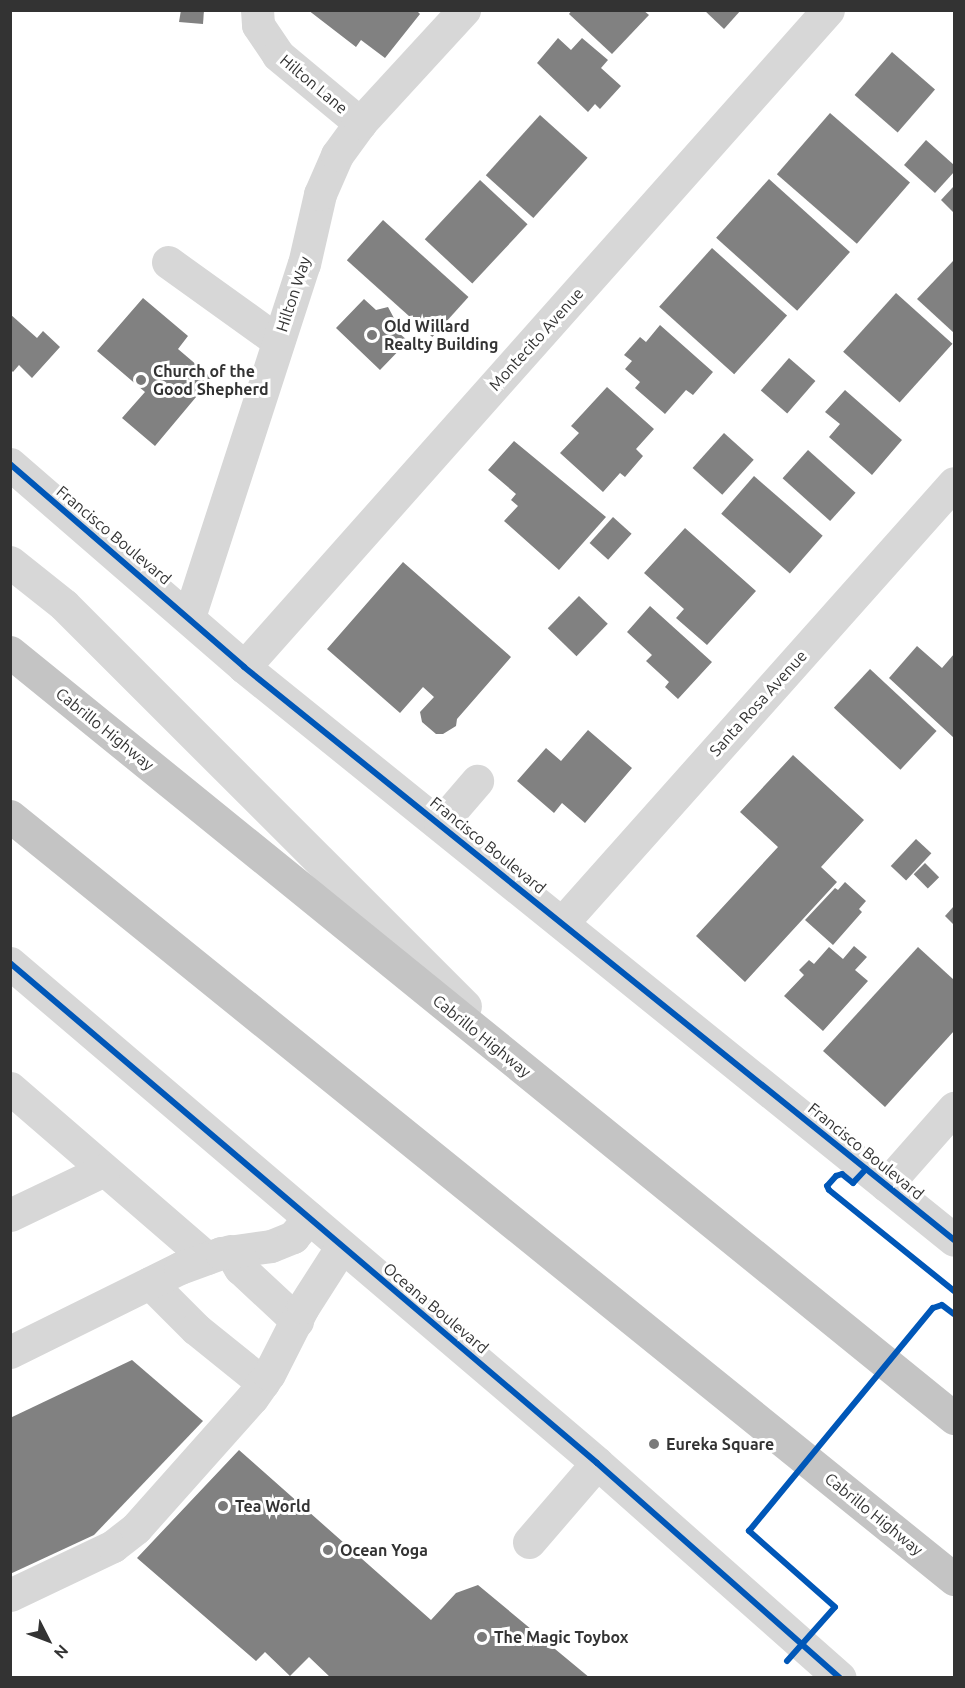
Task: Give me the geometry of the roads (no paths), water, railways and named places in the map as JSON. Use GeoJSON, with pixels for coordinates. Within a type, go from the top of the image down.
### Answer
{"type":"FeatureCollection","features":[{"type":"Feature","properties":{"kind":"highway","name":"Cabrillo Highway"},"geometry":{"type":"LineString","coordinates":[[10,652],[954,1418]]}},
{"type":"Feature","properties":{"kind":"highway","name":"Cabrillo Highway"},"geometry":{"type":"LineString","coordinates":[[10,816],[954,1579]]}},
{"type":"Feature","properties":{"kind":"street","name":"Hilton Lane"},"geometry":{"type":"LineString","coordinates":[[257,10],[258,25],[278,55],[360,123]]}},
{"type":"Feature","properties":{"kind":"street","name":"Hilton Way"},"geometry":{"type":"LineString","coordinates":[[189,616],[304,264],[320,194],[337,155],[360,123],[464,10]]}},
{"type":"Feature","properties":{"kind":"street","name":"Montecito Avenue"},"geometry":{"type":"LineString","coordinates":[[244,667],[828,10]]}},
{"type":"Feature","properties":{"kind":"street"},"geometry":{"type":"LineString","coordinates":[[168,262],[278,341]]}},
{"type":"Feature","properties":{"kind":"street","name":"Francisco Boulevard"},"geometry":{"type":"LineString","coordinates":[[10,464],[189,616],[244,667],[954,1240]]}},
{"type":"Feature","properties":{"kind":"street","name":"Santa Rosa Avenue"},"geometry":{"type":"LineString","coordinates":[[562,923],[954,483]]}},
{"type":"Feature","properties":{"kind":"street"},"geometry":{"type":"LineString","coordinates":[[10,562],[64,605],[549,1090]]}},
{"type":"Feature","properties":{"kind":"street"},"geometry":{"type":"LineString","coordinates":[[440,824],[477,781]]}},
{"type":"Feature","properties":{"kind":"street","name":"Oceana Boulevard"},"geometry":{"type":"LineString","coordinates":[[10,963],[597,1463],[840,1677]]}},
{"type":"Feature","properties":{"kind":"street"},"geometry":{"type":"LineString","coordinates":[[10,1088],[104,1170],[240,1268],[297,1321]]}},
{"type":"Feature","properties":{"kind":"street"},"geometry":{"type":"LineString","coordinates":[[886,1185],[954,1108]]}},
{"type":"Feature","properties":{"kind":"street"},"geometry":{"type":"LineString","coordinates":[[10,1215],[104,1170]]}},
{"type":"Feature","properties":{"kind":"street"},"geometry":{"type":"LineString","coordinates":[[10,1352],[150,1282],[219,1255],[271,1246],[293,1236],[309,1218]]}},
{"type":"Feature","properties":{"kind":"street"},"geometry":{"type":"LineString","coordinates":[[10,1595],[112,1546],[136,1528],[263,1383],[342,1246]]}},
{"type":"Feature","properties":{"kind":"street"},"geometry":{"type":"LineString","coordinates":[[150,1282],[196,1329],[263,1383]]}},
{"type":"Feature","properties":{"kind":"street"},"geometry":{"type":"LineString","coordinates":[[529,1542],[597,1463]]}},
{"type":"Feature","properties":{"kind":"place","name":"Old Willard Realty Building"},"geometry":{"type":"Point","coordinates":[372,335]}},
{"type":"Feature","properties":{"kind":"place","name":"Church of the Good Shepherd"},"geometry":{"type":"Point","coordinates":[141,380]}},
{"type":"Feature","properties":{"kind":"place","name":"Eureka Square"},"geometry":{"type":"Point","coordinates":[654,1444]}},
{"type":"Feature","properties":{"kind":"place","name":"Tea World"},"geometry":{"type":"Point","coordinates":[223,1506]}},
{"type":"Feature","properties":{"kind":"place","name":"Ocean Yoga"},"geometry":{"type":"Point","coordinates":[328,1550]}},
{"type":"Feature","properties":{"kind":"place","name":"The Magic Toybox"},"geometry":{"type":"Point","coordinates":[482,1637]}}]}
